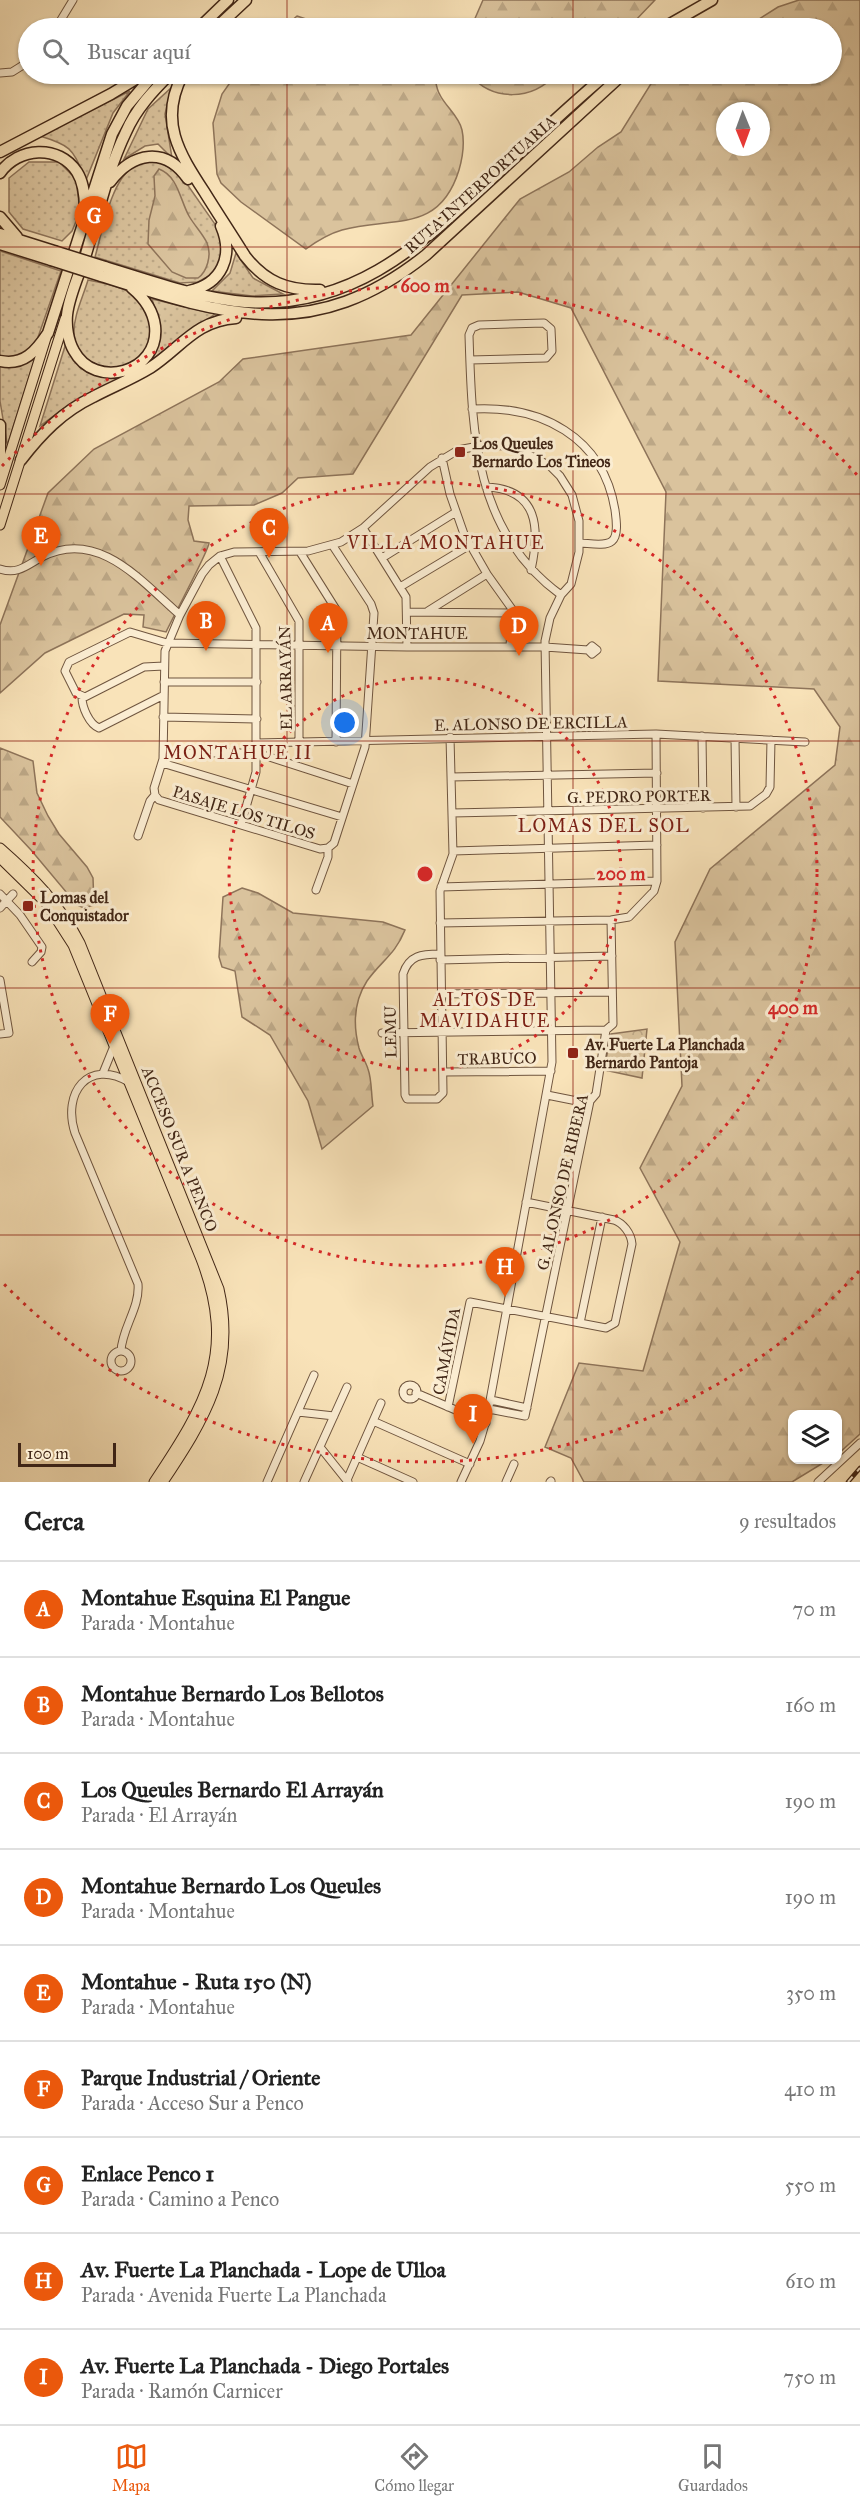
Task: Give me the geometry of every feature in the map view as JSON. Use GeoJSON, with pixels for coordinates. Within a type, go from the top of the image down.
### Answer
{"type":"FeatureCollection","features":[{"type":"Feature","properties":{"kind":"highway"},"geometry":{"type":"LineString","coordinates":[[209,18],[228,0]]}},
{"type":"Feature","properties":{"kind":"highway"},"geometry":{"type":"LineString","coordinates":[[227,18],[246,0]]}},
{"type":"Feature","properties":{"kind":"highway"},"geometry":{"type":"LineString","coordinates":[[688,18],[711,0]]}},
{"type":"Feature","properties":{"kind":"highway"},"geometry":{"type":"LineString","coordinates":[[681,18],[698,9]]}},
{"type":"Feature","properties":{"kind":"highway"},"geometry":{"type":"LineString","coordinates":[[0,152],[128,84]]}},
{"type":"Feature","properties":{"kind":"highway"},"geometry":{"type":"LineString","coordinates":[[0,361],[14,362],[28,357],[48,333],[116,125],[133,97],[145,84]]}},
{"type":"Feature","properties":{"kind":"highway"},"geometry":{"type":"LineString","coordinates":[[127,284],[147,304],[153,318],[154,342],[148,356],[131,369],[115,373],[93,369],[82,362],[70,342],[67,314],[121,143],[131,121],[161,84]]}},
{"type":"Feature","properties":{"kind":"highway"},"geometry":{"type":"LineString","coordinates":[[179,84],[172,109],[173,133],[178,148],[251,263],[268,279],[288,288],[324,290],[353,284]]}},
{"type":"Feature","properties":{"kind":"highway","name":"RUTA INTERPORTUARIA"},"geometry":{"type":"LineString","coordinates":[[103,271],[234,301],[269,302],[320,295],[353,284],[392,263],[426,239],[596,84]]}},
{"type":"Feature","properties":{"kind":"highway","name":"RUTA INTERPORTUARIA"},"geometry":{"type":"LineString","coordinates":[[103,271],[127,284],[194,305],[228,312],[260,315],[295,313],[330,306],[353,298],[392,279],[438,244],[611,84]]}},
{"type":"Feature","properties":{"kind":"highway"},"geometry":{"type":"LineString","coordinates":[[0,173],[9,162],[23,154],[42,152],[60,157],[73,167],[80,178],[85,200],[85,216]]}},
{"type":"Feature","properties":{"kind":"highway"},"geometry":{"type":"LineString","coordinates":[[107,187],[116,174],[128,164],[146,156],[167,159],[184,173],[221,226],[227,249],[224,265],[216,278],[203,286],[184,291]]}},
{"type":"Feature","properties":{"kind":"highway"},"geometry":{"type":"LineString","coordinates":[[0,217],[10,231],[22,241]]}},
{"type":"Feature","properties":{"kind":"highway"},"geometry":{"type":"LineString","coordinates":[[0,234],[22,241],[53,256]]}},
{"type":"Feature","properties":{"kind":"highway"},"geometry":{"type":"LineString","coordinates":[[0,244],[53,256],[103,271]]}},
{"type":"Feature","properties":{"kind":"highway"},"geometry":{"type":"LineString","coordinates":[[21,460],[41,435],[66,412],[149,368],[197,329],[219,319],[260,315]]}},
{"type":"Feature","properties":{"kind":"highway"},"geometry":{"type":"LineString","coordinates":[[0,425],[0,472]]}},
{"type":"Feature","properties":{"kind":"main road"},"geometry":{"type":"LineString","coordinates":[[0,525],[67,314]]}},
{"type":"Feature","properties":{"kind":"main road"},"geometry":{"type":"LineString","coordinates":[[0,486],[48,333]]}},
{"type":"Feature","properties":{"kind":"main road","name":"ACCESO SUR A PENCO"},"geometry":{"type":"LineString","coordinates":[[0,848],[58,906],[80,943],[219,1289],[225,1336],[219,1378],[203,1418],[163,1482]]}},
{"type":"Feature","properties":{"kind":"main road","name":"ACCESO SUR A PENCO"},"geometry":{"type":"LineString","coordinates":[[0,858],[42,898],[68,935],[204,1269],[213,1301],[217,1324],[215,1358],[205,1396],[190,1426],[154,1482]]}},
{"type":"Feature","properties":{"kind":"street"},"geometry":{"type":"LineString","coordinates":[[62,18],[73,0]]}},
{"type":"Feature","properties":{"kind":"street"},"geometry":{"type":"LineString","coordinates":[[0,73],[12,72],[18,68]]}},
{"type":"Feature","properties":{"kind":"street"},"geometry":{"type":"LineString","coordinates":[[470,360],[543,358],[549,355],[552,348],[551,328],[544,323],[479,325],[472,328],[469,335],[470,360],[472,409],[476,446],[486,487],[507,534],[531,570],[561,595]]}},
{"type":"Feature","properties":{"kind":"street"},"geometry":{"type":"LineString","coordinates":[[472,409],[508,409],[536,415],[566,431],[591,455],[611,494],[616,517],[616,532],[608,543],[580,543]]}},
{"type":"Feature","properties":{"kind":"street"},"geometry":{"type":"LineString","coordinates":[[138,836],[150,801],[155,795],[154,788],[162,763],[164,666],[167,643],[202,574],[220,556],[234,552],[300,552],[333,546],[363,528],[442,458],[458,450],[499,445],[517,449],[538,458],[555,471],[569,488],[575,503],[580,543],[571,584],[561,595],[547,626],[545,647],[551,1071],[486,1423],[462,1482]]}},
{"type":"Feature","properties":{"kind":"street"},"geometry":{"type":"LineString","coordinates":[[442,458],[456,512],[470,545],[487,574],[512,607],[510,647]]}},
{"type":"Feature","properties":{"kind":"street"},"geometry":{"type":"LineString","coordinates":[[486,487],[513,493],[531,510],[537,530],[531,570]]}},
{"type":"Feature","properties":{"kind":"street"},"geometry":{"type":"LineString","coordinates":[[382,558],[456,512]]}},
{"type":"Feature","properties":{"kind":"street"},"geometry":{"type":"LineString","coordinates":[[363,528],[406,597],[407,647]]}},
{"type":"Feature","properties":{"kind":"street"},"geometry":{"type":"LineString","coordinates":[[400,587],[470,545]]}},
{"type":"Feature","properties":{"kind":"street"},"geometry":{"type":"LineString","coordinates":[[316,890],[328,857],[328,848],[334,843],[365,741],[373,608],[333,546]]}},
{"type":"Feature","properties":{"kind":"street"},"geometry":{"type":"LineString","coordinates":[[0,569],[12,572],[63,550],[91,549],[122,564],[180,615]]}},
{"type":"Feature","properties":{"kind":"street","name":"EL ARRAYÁN"},"geometry":{"type":"LineString","coordinates":[[259,552],[298,618],[299,743]]}},
{"type":"Feature","properties":{"kind":"street"},"geometry":{"type":"LineString","coordinates":[[300,552],[336,608],[336,742]]}},
{"type":"Feature","properties":{"kind":"street"},"geometry":{"type":"LineString","coordinates":[[220,556],[255,625],[257,645],[256,772],[240,825]]}},
{"type":"Feature","properties":{"kind":"street"},"geometry":{"type":"LineString","coordinates":[[427,612],[487,574]]}},
{"type":"Feature","properties":{"kind":"street"},"geometry":{"type":"LineString","coordinates":[[408,612],[513,613]]}},
{"type":"Feature","properties":{"kind":"street","name":"MONTAHUE"},"geometry":{"type":"LineString","coordinates":[[164,695],[99,728],[93,724],[82,704],[82,697],[76,693],[65,668],[69,662],[130,632],[167,643],[371,647],[545,647],[588,650]]}},
{"type":"Feature","properties":{"kind":"street"},"geometry":{"type":"LineString","coordinates":[[82,697],[91,695],[144,668],[164,666]]}},
{"type":"Feature","properties":{"kind":"street"},"geometry":{"type":"LineString","coordinates":[[164,682],[257,682]]}},
{"type":"Feature","properties":{"kind":"street"},"geometry":{"type":"LineString","coordinates":[[163,717],[257,719]]}},
{"type":"Feature","properties":{"kind":"street"},"geometry":{"type":"LineString","coordinates":[[440,923],[611,920],[629,917],[654,891],[657,881],[656,734]]}},
{"type":"Feature","properties":{"kind":"street","name":"E. ALONSO DE ERCILLA"},"geometry":{"type":"LineString","coordinates":[[257,743],[656,734],[806,742]]}},
{"type":"Feature","properties":{"kind":"street"},"geometry":{"type":"LineString","coordinates":[[702,736],[703,808]]}},
{"type":"Feature","properties":{"kind":"street"},"geometry":{"type":"LineString","coordinates":[[442,1072],[441,887],[452,862],[453,851],[450,737]]}},
{"type":"Feature","properties":{"kind":"street"},"geometry":{"type":"LineString","coordinates":[[735,738],[736,807]]}},
{"type":"Feature","properties":{"kind":"street","name":"G. PEDRO PORTER"},"geometry":{"type":"LineString","coordinates":[[452,813],[753,806],[768,792],[771,740]]}},
{"type":"Feature","properties":{"kind":"street"},"geometry":{"type":"LineString","coordinates":[[163,753],[257,753],[353,784]]}},
{"type":"Feature","properties":{"kind":"street"},"geometry":{"type":"LineString","coordinates":[[162,763],[342,817]]}},
{"type":"Feature","properties":{"kind":"street"},"geometry":{"type":"LineString","coordinates":[[451,777],[657,773]]}},
{"type":"Feature","properties":{"kind":"street","name":"PASAJE LOS TILOS"},"geometry":{"type":"LineString","coordinates":[[155,795],[159,800],[240,825],[320,849],[328,848]]}},
{"type":"Feature","properties":{"kind":"street"},"geometry":{"type":"LineString","coordinates":[[453,851],[657,845]]}},
{"type":"Feature","properties":{"kind":"street"},"geometry":{"type":"LineString","coordinates":[[441,887],[657,881]]}},
{"type":"Feature","properties":{"kind":"street"},"geometry":{"type":"LineString","coordinates":[[0,894],[42,947],[41,952],[32,962]]}},
{"type":"Feature","properties":{"kind":"street"},"geometry":{"type":"LineString","coordinates":[[0,908],[14,894]]}},
{"type":"Feature","properties":{"kind":"street","name":"G. ALONSO DE RIBERA"},"geometry":{"type":"LineString","coordinates":[[526,1412],[590,1101],[596,1094],[606,1030],[613,1024],[611,920]]}},
{"type":"Feature","properties":{"kind":"street","name":"LEMU"},"geometry":{"type":"LineString","coordinates":[[442,1072],[443,1093],[436,1099],[405,1098],[404,970],[408,963],[419,954],[440,957],[612,956]]}},
{"type":"Feature","properties":{"kind":"street"},"geometry":{"type":"LineString","coordinates":[[0,980],[9,1033],[0,1034]]}},
{"type":"Feature","properties":{"kind":"street"},"geometry":{"type":"LineString","coordinates":[[440,994],[612,992]]}},
{"type":"Feature","properties":{"kind":"street"},"geometry":{"type":"LineString","coordinates":[[382,1033],[606,1030]]}},
{"type":"Feature","properties":{"kind":"street"},"geometry":{"type":"LineString","coordinates":[[103,1073],[111,1059],[114,1046]]}},
{"type":"Feature","properties":{"kind":"street","name":"TRABUCO"},"geometry":{"type":"LineString","coordinates":[[442,1072],[551,1071]]}},
{"type":"Feature","properties":{"kind":"street"},"geometry":{"type":"LineString","coordinates":[[121,1351],[123,1337],[138,1298],[138,1284],[72,1121],[76,1088],[84,1081],[103,1073],[129,1082]]}},
{"type":"Feature","properties":{"kind":"street"},"geometry":{"type":"LineString","coordinates":[[547,1095],[584,1102],[590,1101]]}},
{"type":"Feature","properties":{"kind":"street"},"geometry":{"type":"LineString","coordinates":[[507,1308],[610,1327],[617,1319],[632,1241],[621,1223],[526,1202]]}},
{"type":"Feature","properties":{"kind":"street"},"geometry":{"type":"LineString","coordinates":[[580,1323],[602,1217]]}},
{"type":"Feature","properties":{"kind":"street","name":"CAMÁVIDA"},"geometry":{"type":"LineString","coordinates":[[448,1407],[470,1302],[507,1308]]}},
{"type":"Feature","properties":{"kind":"street"},"geometry":{"type":"LineString","coordinates":[[267,1482],[314,1375]]}},
{"type":"Feature","properties":{"kind":"street"},"geometry":{"type":"LineString","coordinates":[[304,1482],[347,1387]]}},
{"type":"Feature","properties":{"kind":"street"},"geometry":{"type":"LineString","coordinates":[[416,1393],[486,1423]]}},
{"type":"Feature","properties":{"kind":"street"},"geometry":{"type":"LineString","coordinates":[[490,1400],[526,1412]]}},
{"type":"Feature","properties":{"kind":"street"},"geometry":{"type":"LineString","coordinates":[[320,1447],[348,1481],[381,1403]]}},
{"type":"Feature","properties":{"kind":"street"},"geometry":{"type":"LineString","coordinates":[[489,1409],[526,1412]]}},
{"type":"Feature","properties":{"kind":"street"},"geometry":{"type":"LineString","coordinates":[[298,1412],[334,1416]]}},
{"type":"Feature","properties":{"kind":"street"},"geometry":{"type":"LineString","coordinates":[[373,1421],[470,1464]]}},
{"type":"Feature","properties":{"kind":"street"},"geometry":{"type":"LineString","coordinates":[[818,1482],[860,1443]]}},
{"type":"Feature","properties":{"kind":"street"},"geometry":{"type":"LineString","coordinates":[[357,1457],[414,1482]]}},
{"type":"Feature","properties":{"kind":"street"},"geometry":{"type":"LineString","coordinates":[[506,1482],[514,1464]]}},
{"type":"Feature","properties":{"kind":"green space"},"geometry":{"type":"Polygon","coordinates":[[[483,0],[655,0],[638,18],[475,18],[483,0]]]}},
{"type":"Feature","properties":{"kind":"green space"},"geometry":{"type":"Polygon","coordinates":[[[799,0],[860,0],[860,1434],[842,1450],[842,1410],[788,1410],[788,1464],[821,1464],[792,1482],[584,1482],[571,1458],[545,1447],[579,1363],[643,1371],[680,1242],[640,1168],[682,1086],[675,942],[710,869],[835,765],[840,727],[814,689],[658,681],[666,492],[571,308],[518,292],[462,295],[353,474],[298,478],[282,493],[254,505],[189,506],[188,520],[194,541],[209,543],[166,632],[143,627],[144,615],[124,614],[45,653],[0,693],[0,625],[48,493],[94,449],[219,382],[243,359],[411,335],[520,199],[569,172],[598,147],[621,132],[651,84],[842,84],[842,18],[761,18],[778,7],[799,0]]]}},
{"type":"Feature","properties":{"kind":"green space"},"geometry":{"type":"Polygon","coordinates":[[[229,84],[436,84],[439,93],[460,125],[463,135],[462,160],[450,191],[439,205],[426,214],[411,219],[342,230],[306,249],[241,202],[221,183],[217,174],[213,123],[222,94],[229,84]]]}},
{"type":"Feature","properties":{"kind":"green space"},"geometry":{"type":"Polygon","coordinates":[[[480,84],[544,84],[536,89],[512,95],[489,90],[480,84]]]}},
{"type":"Feature","properties":{"kind":"green space"},"geometry":{"type":"Polygon","coordinates":[[[171,88],[165,114],[172,158],[158,144],[145,146],[124,159],[148,109],[171,88]]]}},
{"type":"Feature","properties":{"kind":"green space"},"geometry":{"type":"Polygon","coordinates":[[[130,91],[113,113],[86,180],[78,161],[70,150],[40,136],[130,91]]]}},
{"type":"Feature","properties":{"kind":"green space"},"geometry":{"type":"Polygon","coordinates":[[[151,161],[160,162],[180,174],[217,227],[223,249],[216,272],[198,282],[180,283],[95,257],[108,208],[119,183],[133,167],[151,161]]]}},
{"type":"Feature","properties":{"kind":"green space"},"geometry":{"type":"Polygon","coordinates":[[[29,162],[59,162],[76,179],[80,212],[72,231],[62,241],[23,229],[9,212],[9,178],[29,162]]]}},
{"type":"Feature","properties":{"kind":"green space"},"geometry":{"type":"Polygon","coordinates":[[[159,169],[165,172],[174,183],[189,216],[207,243],[208,263],[198,278],[186,278],[172,272],[148,244],[149,220],[155,196],[154,176],[159,169]]]}},
{"type":"Feature","properties":{"kind":"green space"},"geometry":{"type":"Polygon","coordinates":[[[0,251],[61,271],[37,340],[23,355],[0,358],[0,251]]]}},
{"type":"Feature","properties":{"kind":"green space"},"geometry":{"type":"Polygon","coordinates":[[[236,253],[253,278],[283,294],[252,296],[212,291],[230,273],[236,253]]]}},
{"type":"Feature","properties":{"kind":"green space"},"geometry":{"type":"Polygon","coordinates":[[[88,280],[129,292],[143,305],[150,323],[148,343],[138,359],[129,365],[109,368],[98,365],[89,360],[76,345],[75,321],[88,280]]]}},
{"type":"Feature","properties":{"kind":"green space"},"geometry":{"type":"Polygon","coordinates":[[[152,299],[215,314],[144,367],[157,348],[161,334],[152,299]]]}},
{"type":"Feature","properties":{"kind":"green space"},"geometry":{"type":"Polygon","coordinates":[[[66,343],[97,375],[123,378],[63,409],[40,426],[66,343]]]}},
{"type":"Feature","properties":{"kind":"green space"},"geometry":{"type":"Polygon","coordinates":[[[36,355],[7,443],[0,401],[0,366],[36,355]]]}},
{"type":"Feature","properties":{"kind":"green space"},"geometry":{"type":"Polygon","coordinates":[[[0,748],[33,761],[37,793],[48,816],[93,878],[94,905],[84,908],[77,905],[0,817],[0,748]]]}},
{"type":"Feature","properties":{"kind":"green space"},"geometry":{"type":"Polygon","coordinates":[[[242,888],[258,893],[293,913],[383,922],[405,930],[392,952],[367,981],[357,1005],[355,1022],[357,1039],[369,1073],[373,1106],[322,1149],[308,1101],[270,1035],[242,1017],[235,971],[222,967],[219,957],[223,897],[242,888]]]}},
{"type":"Feature","properties":{"kind":"green space"},"geometry":{"type":"Polygon","coordinates":[[[647,1029],[642,1078],[604,1070],[611,1034],[647,1029]]]}},
{"type":"Feature","properties":{"kind":"railway"},"geometry":{"type":"LineString","coordinates":[[848,1482],[860,1468]]}},
{"type":"Feature","properties":{"kind":"place","name":"Enlace Penco 1"},"geometry":{"type":"Point","coordinates":[94,246]}},
{"type":"Feature","properties":{"kind":"place","name":"Los Queules Bernardo Los Tineos"},"geometry":{"type":"Point","coordinates":[460,452]}},
{"type":"Feature","properties":{"kind":"place","name":"Los Queules Bernardo El Arrayán"},"geometry":{"type":"Point","coordinates":[269,558]}},
{"type":"Feature","properties":{"kind":"place","name":"Montahue - Ruta 150 (N)"},"geometry":{"type":"Point","coordinates":[41,566]}},
{"type":"Feature","properties":{"kind":"place","name":"Montahue Bernardo Los Bellotos"},"geometry":{"type":"Point","coordinates":[206,651]}},
{"type":"Feature","properties":{"kind":"place","name":"Montahue Esquina El Pangue"},"geometry":{"type":"Point","coordinates":[328,653]}},
{"type":"Feature","properties":{"kind":"place","name":"Montahue Bernardo Los Queules"},"geometry":{"type":"Point","coordinates":[519,656]}},
{"type":"Feature","properties":{"kind":"place","name":"Lomas del Conquistador"},"geometry":{"type":"Point","coordinates":[28,906]}},
{"type":"Feature","properties":{"kind":"place","name":"Parque Industrial / Oriente"},"geometry":{"type":"Point","coordinates":[110,1044]}},
{"type":"Feature","properties":{"kind":"place","name":"Av. Fuerte La Planchada Bernardo Pantoja"},"geometry":{"type":"Point","coordinates":[573,1053]}},
{"type":"Feature","properties":{"kind":"place","name":"Av. Fuerte La Planchada - Lope de Ulloa"},"geometry":{"type":"Point","coordinates":[505,1297]}},
{"type":"Feature","properties":{"kind":"place","name":"Av. Fuerte La Planchada - Diego Portales"},"geometry":{"type":"Point","coordinates":[473,1444]}},
{"type":"Feature","properties":{"kind":"district","name":"VILLA MONTAHUE"},"geometry":{"type":"Point","coordinates":[446,543]}},
{"type":"Feature","properties":{"kind":"district","name":"MONTAHUE II"},"geometry":{"type":"Point","coordinates":[238,753]}},
{"type":"Feature","properties":{"kind":"district","name":"LOMAS DEL SOL"},"geometry":{"type":"Point","coordinates":[604,826]}},
{"type":"Feature","properties":{"kind":"district","name":"ALTOS DE MAVIDAHUE"},"geometry":{"type":"Point","coordinates":[485,1010]}}]}
